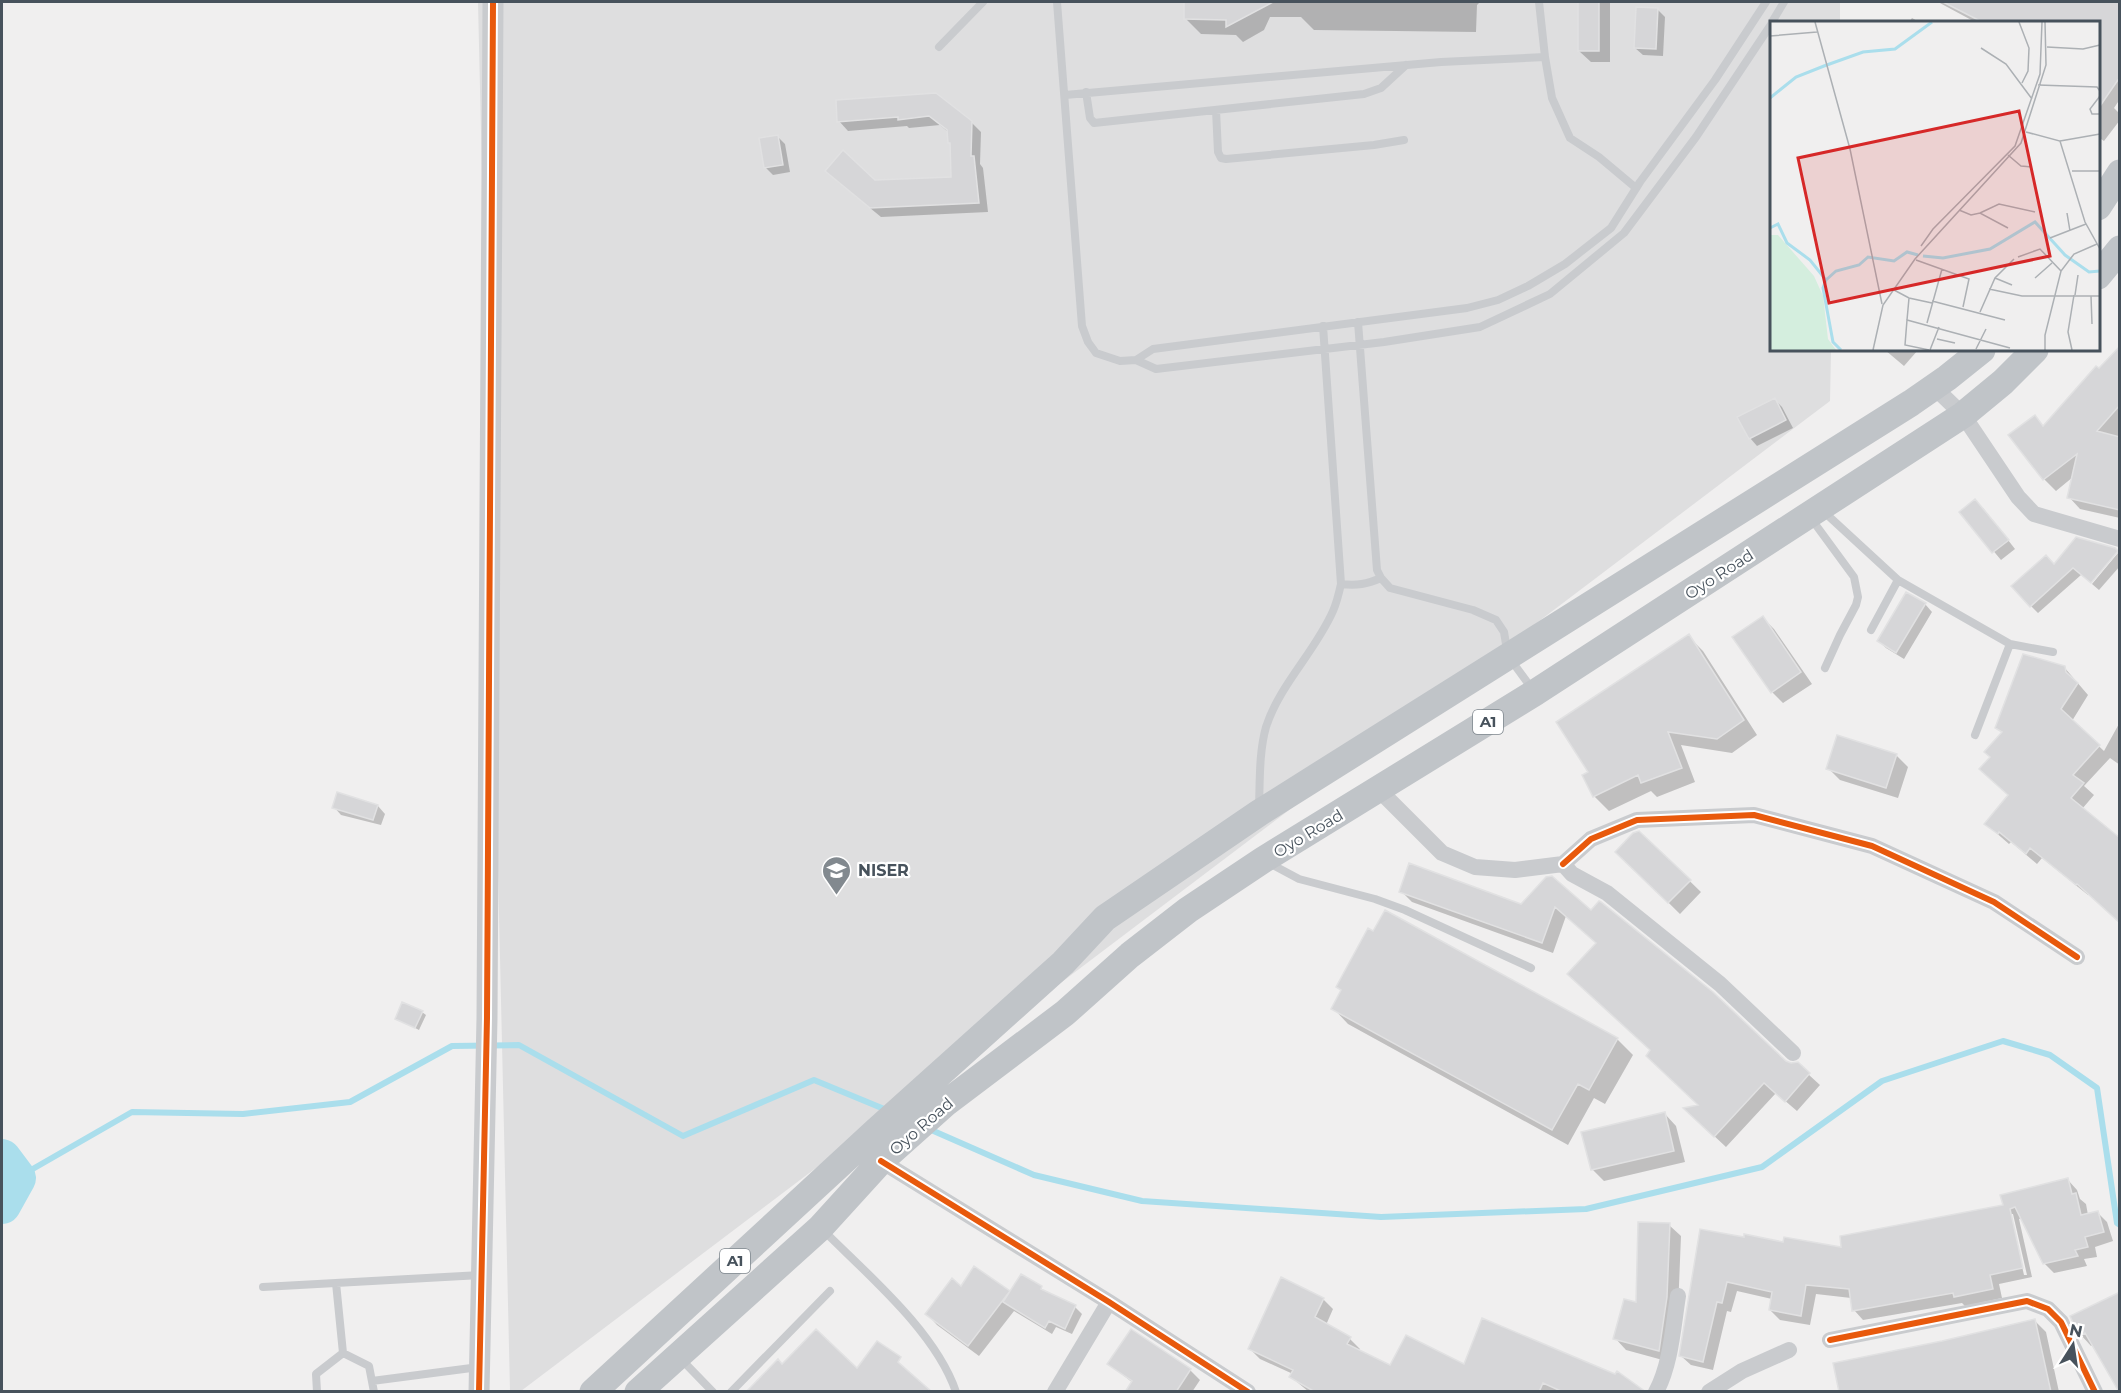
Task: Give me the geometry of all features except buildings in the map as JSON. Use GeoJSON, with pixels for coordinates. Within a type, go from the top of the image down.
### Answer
{"type":"FeatureCollection","features":[{"type":"Feature","properties":{"kind":"highway"},"geometry":{"type":"LineString","coordinates":[[2100,204],[2120,173]]}},
{"type":"Feature","properties":{"kind":"highway"},"geometry":{"type":"LineString","coordinates":[[2100,274],[2120,249]]}},
{"type":"Feature","properties":{"kind":"highway","name":"Oyo Road"},"geometry":{"type":"LineString","coordinates":[[593,1392],[876,1131],[1063,963],[1105,918],[1259,813],[1901,410],[1981,351]]}},
{"type":"Feature","properties":{"kind":"highway","name":"Oyo Road"},"geometry":{"type":"LineString","coordinates":[[638,1392],[820,1228],[885,1158],[946,1103],[1065,1012],[1130,955],[1188,910],[1263,860],[1536,692],[1963,415],[2003,382],[2034,351]]}},
{"type":"Feature","properties":{"kind":"street"},"geometry":{"type":"LineString","coordinates":[[479,1392],[488,1006],[493,2]]}},
{"type":"Feature","properties":{"kind":"street"},"geometry":{"type":"LineString","coordinates":[[1934,387],[1963,415],[2018,497],[2034,514],[2120,539]]}},
{"type":"Feature","properties":{"kind":"street"},"geometry":{"type":"LineString","coordinates":[[1379,790],[1442,853],[1475,867],[1515,870],[1563,864],[1591,839],[1637,820],[1754,815],[1872,846],[1994,902],[2077,957]]}},
{"type":"Feature","properties":{"kind":"street"},"geometry":{"type":"LineString","coordinates":[[1563,864],[1572,874],[1607,893],[1720,984],[1793,1053]]}},
{"type":"Feature","properties":{"kind":"street"},"geometry":{"type":"LineString","coordinates":[[885,1158],[1248,1392]]}},
{"type":"Feature","properties":{"kind":"street"},"geometry":{"type":"LineString","coordinates":[[1656,1392],[1668,1354],[1678,1296]]}},
{"type":"Feature","properties":{"kind":"street"},"geometry":{"type":"LineString","coordinates":[[1830,1340],[2027,1301],[2048,1309],[2061,1322],[2095,1392]]}},
{"type":"Feature","properties":{"kind":"street"},"geometry":{"type":"LineString","coordinates":[[1055,1392],[1109,1302]]}},
{"type":"Feature","properties":{"kind":"street"},"geometry":{"type":"LineString","coordinates":[[1709,1392],[1742,1371],[1789,1350]]}},
{"type":"Feature","properties":{"kind":"lane"},"geometry":{"type":"LineString","coordinates":[[939,47],[983,2]]}},
{"type":"Feature","properties":{"kind":"lane"},"geometry":{"type":"LineString","coordinates":[[1057,2],[1082,326],[1088,342],[1096,353],[1120,361],[1136,360],[1156,369],[1480,327],[1550,294],[1624,233],[1695,137],[1770,26]]}},
{"type":"Feature","properties":{"kind":"lane"},"geometry":{"type":"LineString","coordinates":[[1539,2],[1552,98],[1570,138],[1599,157],[1636,188]]}},
{"type":"Feature","properties":{"kind":"lane"},"geometry":{"type":"LineString","coordinates":[[1136,360],[1153,349],[1467,308],[1498,300],[1528,286],[1565,264],[1611,228],[1636,188],[1715,80],[1766,2]]}},
{"type":"Feature","properties":{"kind":"lane"},"geometry":{"type":"LineString","coordinates":[[1773,21],[1784,2]]}},
{"type":"Feature","properties":{"kind":"lane"},"geometry":{"type":"LineString","coordinates":[[1065,95],[1406,65],[1545,57]]}},
{"type":"Feature","properties":{"kind":"lane"},"geometry":{"type":"LineString","coordinates":[[1086,92],[1090,118],[1094,123],[1364,94],[1381,87],[1406,65]]}},
{"type":"Feature","properties":{"kind":"lane"},"geometry":{"type":"LineString","coordinates":[[1215,110],[1218,152],[1221,158],[1226,159],[1374,146],[1404,140]]}},
{"type":"Feature","properties":{"kind":"lane"},"geometry":{"type":"LineString","coordinates":[[1358,322],[1377,570],[1390,588],[1473,610],[1496,620],[1504,632],[1508,656],[1536,692]]}},
{"type":"Feature","properties":{"kind":"lane"},"geometry":{"type":"LineString","coordinates":[[1259,813],[1261,746],[1267,725],[1276,703],[1334,610],[1341,584],[1323,326]]}},
{"type":"Feature","properties":{"kind":"lane"},"geometry":{"type":"LineString","coordinates":[[1814,512],[1898,580],[2010,644],[2053,652]]}},
{"type":"Feature","properties":{"kind":"lane"},"geometry":{"type":"LineString","coordinates":[[1814,512],[1858,587],[1856,605],[1825,668]]}},
{"type":"Feature","properties":{"kind":"lane"},"geometry":{"type":"LineString","coordinates":[[1341,584],[1356,586],[1381,578]]}},
{"type":"Feature","properties":{"kind":"lane"},"geometry":{"type":"LineString","coordinates":[[1871,630],[1898,580]]}},
{"type":"Feature","properties":{"kind":"lane"},"geometry":{"type":"LineString","coordinates":[[1975,735],[2010,644]]}},
{"type":"Feature","properties":{"kind":"lane"},"geometry":{"type":"LineString","coordinates":[[1263,860],[1299,879],[1375,899],[1405,910],[1531,968]]}},
{"type":"Feature","properties":{"kind":"lane"},"geometry":{"type":"LineString","coordinates":[[820,1228],[910,1319],[939,1354],[952,1378],[956,1392]]}},
{"type":"Feature","properties":{"kind":"lane"},"geometry":{"type":"LineString","coordinates":[[263,1287],[482,1275]]}},
{"type":"Feature","properties":{"kind":"lane"},"geometry":{"type":"LineString","coordinates":[[336,1283],[344,1353]]}},
{"type":"Feature","properties":{"kind":"lane"},"geometry":{"type":"LineString","coordinates":[[730,1392],[830,1291]]}},
{"type":"Feature","properties":{"kind":"lane"},"geometry":{"type":"LineString","coordinates":[[344,1353],[369,1366],[374,1392]]}},
{"type":"Feature","properties":{"kind":"lane"},"geometry":{"type":"LineString","coordinates":[[317,1392],[316,1374],[344,1353]]}},
{"type":"Feature","properties":{"kind":"lane"},"geometry":{"type":"LineString","coordinates":[[678,1356],[713,1392]]}},
{"type":"Feature","properties":{"kind":"lane"},"geometry":{"type":"LineString","coordinates":[[372,1381],[480,1367]]}},
{"type":"Feature","properties":{"kind":"shaded area","name":"NISER"},"geometry":{"type":"Polygon","coordinates":[[[478,2],[1840,2],[1840,21],[1770,21],[1770,351],[1831,351],[1830,401],[521,1391],[510,1391],[478,2]]]}},
{"type":"Feature","properties":{"kind":"waterway"},"geometry":{"type":"LineString","coordinates":[[929,1129],[1034,1175],[1142,1201],[1381,1217],[1586,1209],[1762,1167],[1882,1081],[2003,1041],[2050,1055],[2097,1088],[2117,1223],[2120,1225]]}},
{"type":"Feature","properties":{"kind":"waterway"},"geometry":{"type":"LineString","coordinates":[[17,1178],[132,1112],[243,1114],[350,1102],[452,1046],[519,1045],[683,1136],[814,1080],[889,1111]]}},
{"type":"Feature","properties":{"kind":"waterway"},"geometry":{"type":"LineString","coordinates":[[2,1158],[17,1178],[2,1205]]}},
{"type":"Feature","properties":{"kind":"cycle path"},"geometry":{"type":"LineString","coordinates":[[479,1392],[487,1018],[493,2]]}},
{"type":"Feature","properties":{"kind":"cycle path"},"geometry":{"type":"LineString","coordinates":[[1563,864],[1591,839],[1637,820],[1754,815],[1872,846],[1994,902],[2077,957]]}},
{"type":"Feature","properties":{"kind":"cycle path"},"geometry":{"type":"LineString","coordinates":[[881,1161],[1109,1302],[1248,1392]]}},
{"type":"Feature","properties":{"kind":"cycle path"},"geometry":{"type":"LineString","coordinates":[[1830,1340],[2027,1301],[2048,1309],[2061,1322],[2095,1392]]}},
{"type":"Feature","properties":{"kind":"place","name":"NISER"},"geometry":{"type":"Point","coordinates":[837,896]}}]}
